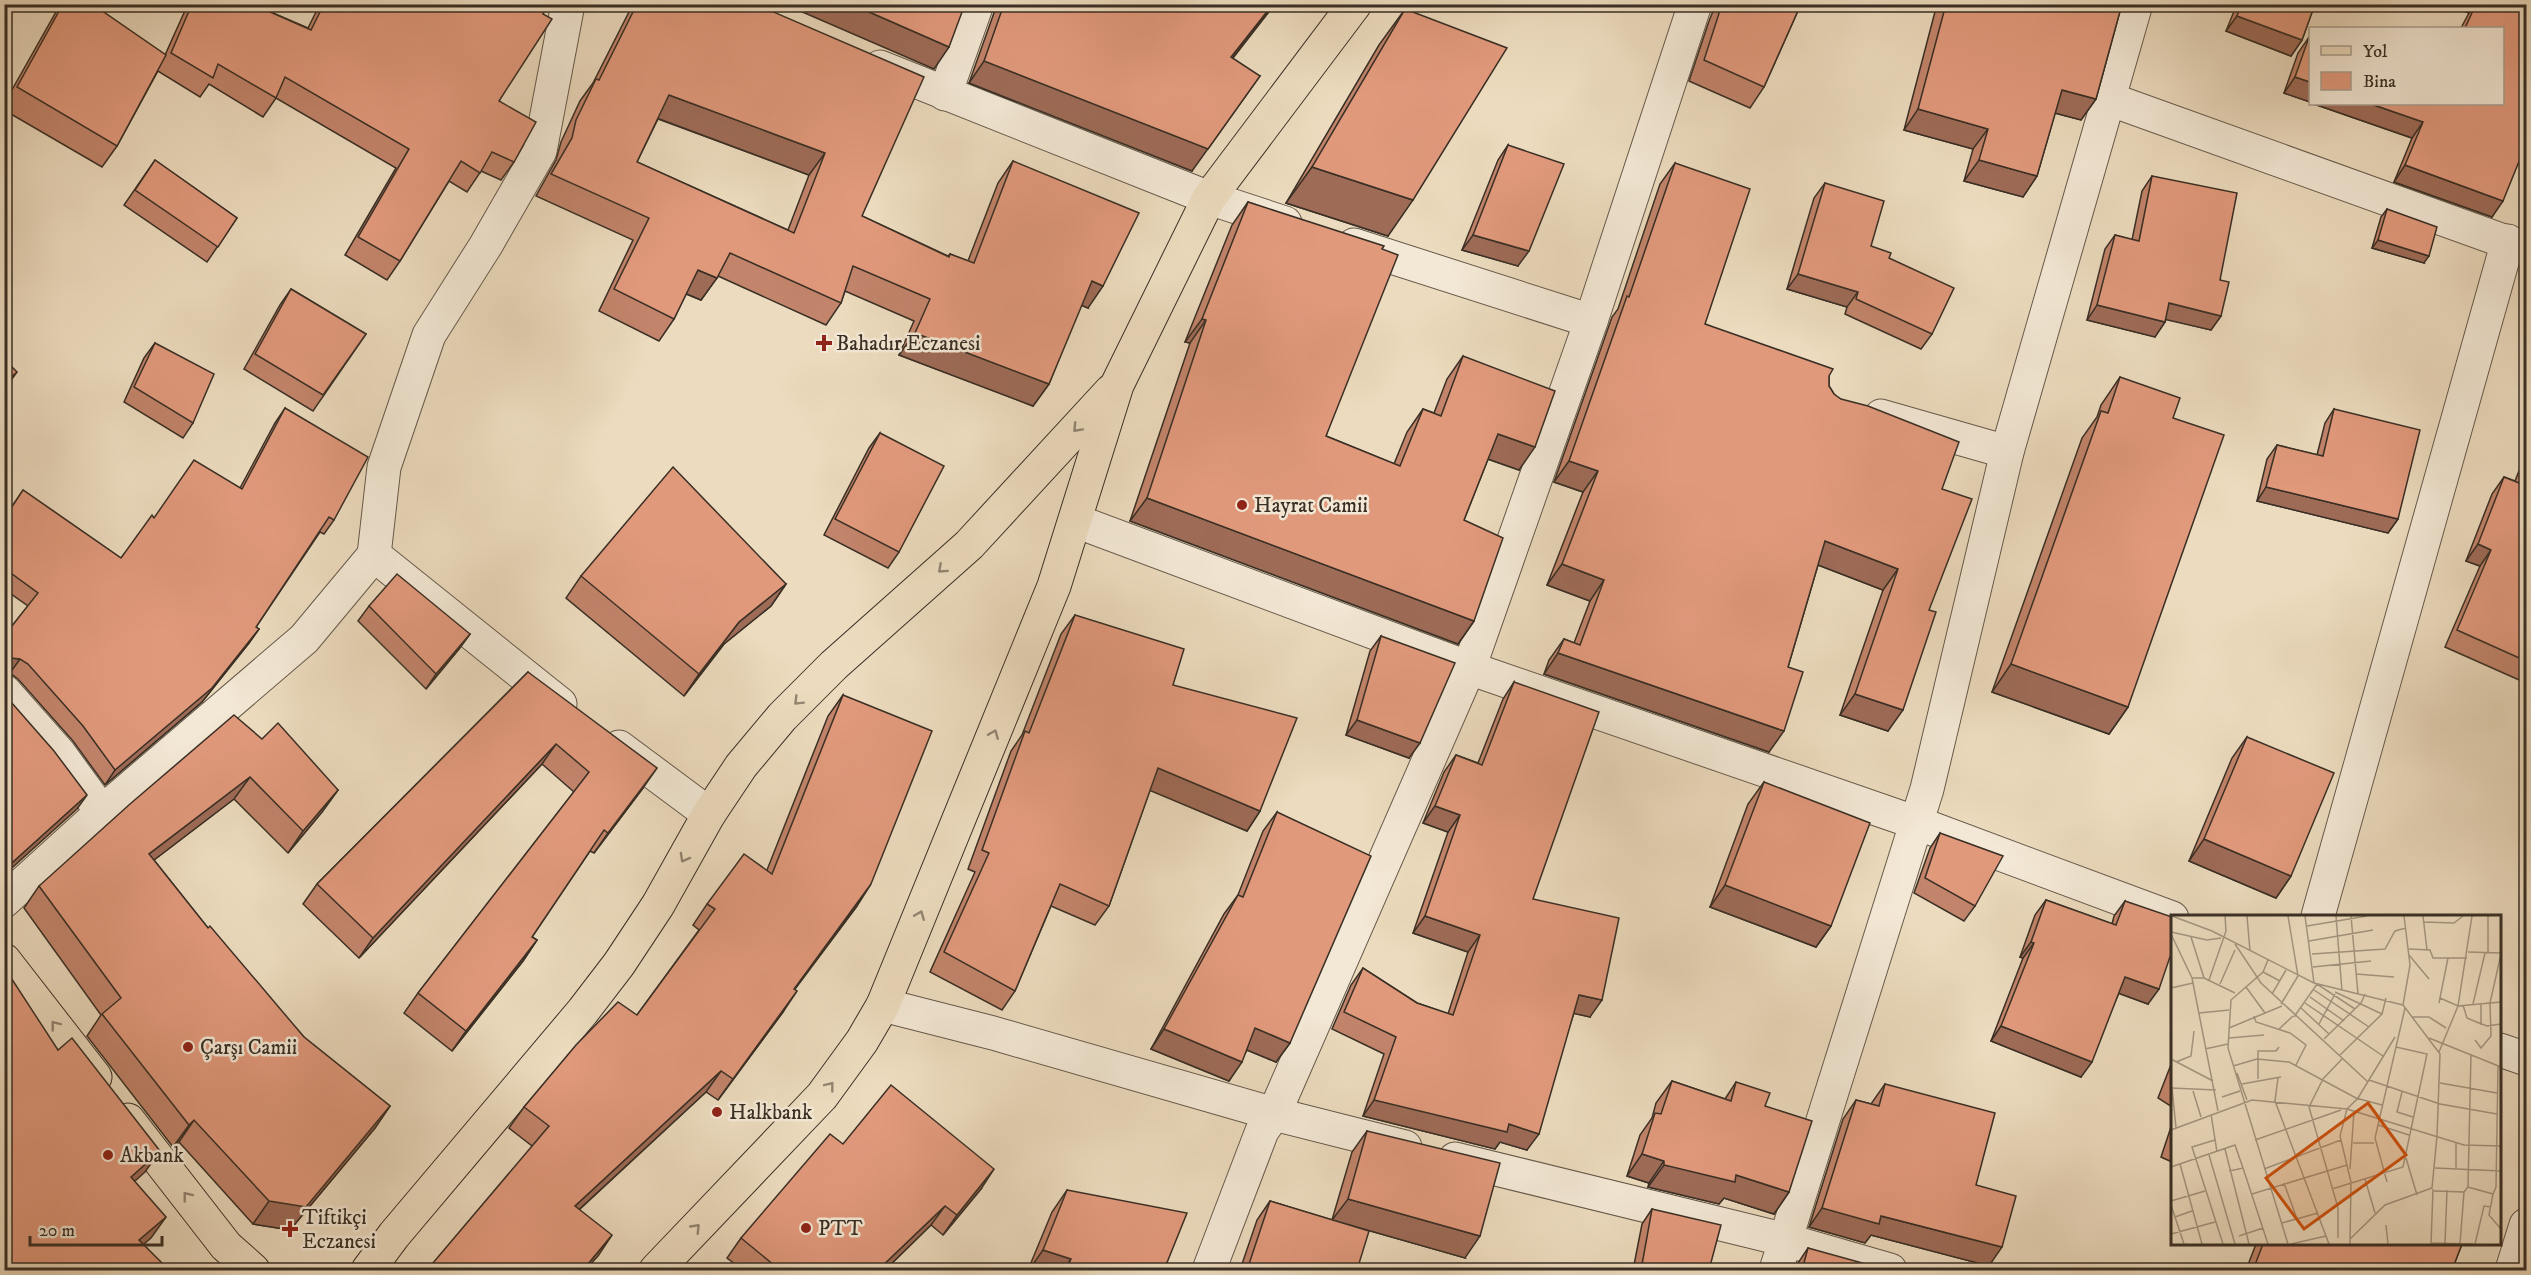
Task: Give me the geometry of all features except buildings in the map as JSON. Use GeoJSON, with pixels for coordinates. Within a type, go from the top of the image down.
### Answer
{"type":"FeatureCollection","features":[{"type":"Feature","properties":{"kind":"main road"},"geometry":{"type":"LineString","coordinates":[[656,1270],[822,1095],[856,1050],[883,1005],[1054,586],[1117,385],[1209,198],[1355,4]]}},
{"type":"Feature","properties":{"kind":"main road"},"geometry":{"type":"LineString","coordinates":[[368,1270],[394,1235],[583,1011],[619,964],[658,905],[709,814],[741,766],[782,717],[834,665],[969,545],[1117,385]]}},
{"type":"Feature","properties":{"kind":"main road"},"geometry":{"type":"LineString","coordinates":[[4,960],[226,1246],[251,1270]]}},
{"type":"Feature","properties":{"kind":"street"},"geometry":{"type":"LineString","coordinates":[[4,901],[102,812],[304,639],[374,555],[384,467],[429,335],[486,245],[540,151],[568,4]]}},
{"type":"Feature","properties":{"kind":"street"},"geometry":{"type":"LineString","coordinates":[[945,94],[976,4]]}},
{"type":"Feature","properties":{"kind":"street"},"geometry":{"type":"LineString","coordinates":[[1209,1270],[1262,1131],[1274,1114],[1469,668],[1591,321],[1695,4]]}},
{"type":"Feature","properties":{"kind":"street"},"geometry":{"type":"LineString","coordinates":[[1781,1255],[1917,823],[2007,452],[2136,4]]}},
{"type":"Feature","properties":{"kind":"street"},"geometry":{"type":"LineString","coordinates":[[850,54],[1209,198],[1591,321]]}},
{"type":"Feature","properties":{"kind":"street"},"geometry":{"type":"LineString","coordinates":[[2109,99],[2517,245],[2318,915]]}},
{"type":"Feature","properties":{"kind":"street"},"geometry":{"type":"LineString","coordinates":[[1854,409],[2007,452]]}},
{"type":"Feature","properties":{"kind":"street"},"geometry":{"type":"LineString","coordinates":[[1076,521],[1469,668],[1917,823],[2171,918]]}},
{"type":"Feature","properties":{"kind":"street"},"geometry":{"type":"LineString","coordinates":[[374,555],[593,728],[709,814]]}},
{"type":"Feature","properties":{"kind":"street"},"geometry":{"type":"LineString","coordinates":[[4,691],[59,753],[102,812]]}},
{"type":"Feature","properties":{"kind":"street"},"geometry":{"type":"LineString","coordinates":[[883,1005],[993,1033],[1781,1255],[1890,1270]]}},
{"type":"Feature","properties":{"kind":"street"},"geometry":{"type":"LineString","coordinates":[[2501,1051],[2526,1059]]}},
{"type":"Feature","properties":{"kind":"street"},"geometry":{"type":"LineString","coordinates":[[2512,1270],[2526,1225]]}},
{"type":"Feature","properties":{"kind":"place","name":"Bahadır Eczanesi"},"geometry":{"type":"Point","coordinates":[824,343]}},
{"type":"Feature","properties":{"kind":"place","name":"Hayrat Camii"},"geometry":{"type":"Point","coordinates":[1242,505]}},
{"type":"Feature","properties":{"kind":"place","name":"Çarşı Camii"},"geometry":{"type":"Point","coordinates":[188,1047]}},
{"type":"Feature","properties":{"kind":"place","name":"Halkbank"},"geometry":{"type":"Point","coordinates":[717,1112]}},
{"type":"Feature","properties":{"kind":"place","name":"Akbank"},"geometry":{"type":"Point","coordinates":[108,1155]}},
{"type":"Feature","properties":{"kind":"place","name":"PTT"},"geometry":{"type":"Point","coordinates":[806,1228]}},
{"type":"Feature","properties":{"kind":"place","name":"Tiftikçi Eczanesi"},"geometry":{"type":"Point","coordinates":[290,1229]}}]}
